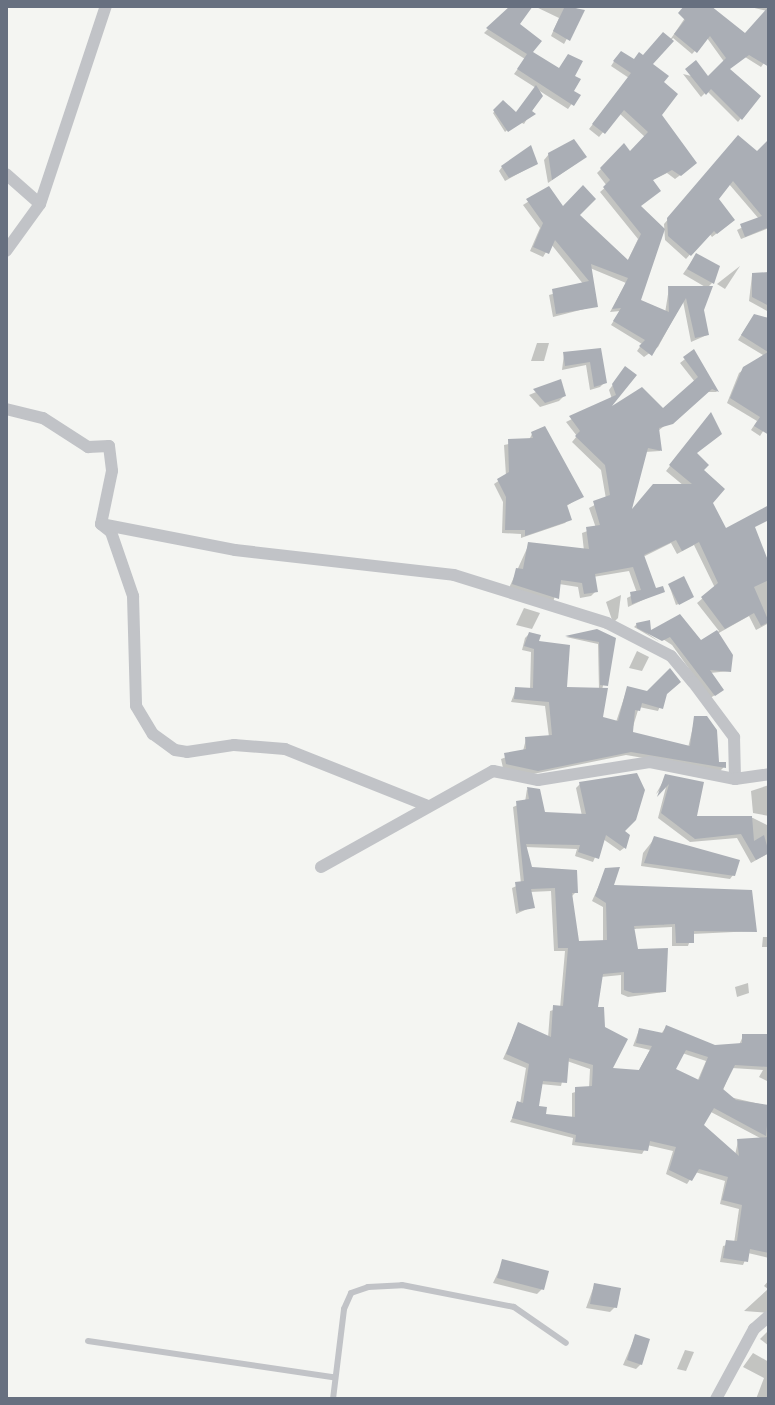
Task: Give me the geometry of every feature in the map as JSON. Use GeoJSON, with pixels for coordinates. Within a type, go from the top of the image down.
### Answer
{"type":"FeatureCollection","features":[{"type":"Feature","properties":{"kind":"street"},"geometry":{"type":"LineString","coordinates":[[6,251],[40,204],[106,6]]}},
{"type":"Feature","properties":{"kind":"street"},"geometry":{"type":"LineString","coordinates":[[6,174],[40,204]]}},
{"type":"Feature","properties":{"kind":"street"},"geometry":{"type":"LineString","coordinates":[[6,409],[43,418],[88,447],[109,446],[112,471],[101,524]]}},
{"type":"Feature","properties":{"kind":"street"},"geometry":{"type":"LineString","coordinates":[[101,524],[235,550],[454,575],[607,623],[671,656],[693,682],[734,737],[735,779]]}},
{"type":"Feature","properties":{"kind":"street"},"geometry":{"type":"LineString","coordinates":[[101,524],[111,532],[133,596],[136,706],[153,734],[175,750],[187,752],[234,745],[285,749],[426,805]]}},
{"type":"Feature","properties":{"kind":"street"},"geometry":{"type":"LineString","coordinates":[[321,867],[426,805],[493,771],[538,780],[650,762],[735,779],[769,774]]}},
{"type":"Feature","properties":{"kind":"street"},"geometry":{"type":"LineString","coordinates":[[716,1399],[754,1329],[769,1316]]}},
{"type":"Feature","properties":{"kind":"lane"},"geometry":{"type":"LineString","coordinates":[[333,1399],[333,1377],[344,1309],[351,1293],[368,1287],[402,1285],[514,1307],[566,1343]]}},
{"type":"Feature","properties":{"kind":"lane"},"geometry":{"type":"LineString","coordinates":[[88,1341],[333,1377]]}},
{"type":"Feature","properties":{"kind":"building"},"geometry":{"type":"Polygon","coordinates":[[[510,6],[533,6],[520,24],[542,41],[533,52],[559,68],[568,54],[583,61],[575,76],[581,79],[574,91],[581,95],[574,106],[517,69],[527,54],[486,28],[510,6]]]}},
{"type":"Feature","properties":{"kind":"building"},"geometry":{"type":"Polygon","coordinates":[[[565,6],[585,10],[570,41],[553,31],[565,6]]]}},
{"type":"Feature","properties":{"kind":"building"},"geometry":{"type":"Polygon","coordinates":[[[684,6],[711,6],[745,33],[769,6],[769,67],[749,55],[730,69],[761,96],[742,120],[711,89],[706,95],[685,69],[696,60],[708,76],[726,58],[710,36],[697,53],[674,34],[685,20],[678,13],[684,6]]]}},
{"type":"Feature","properties":{"kind":"building"},"geometry":{"type":"Polygon","coordinates":[[[663,32],[674,41],[653,64],[669,76],[664,82],[678,94],[662,115],[697,163],[681,176],[672,170],[653,180],[661,191],[641,206],[665,229],[641,300],[669,312],[668,286],[713,286],[704,310],[709,335],[695,338],[686,298],[652,356],[639,346],[645,340],[613,321],[621,308],[612,309],[628,278],[591,264],[598,307],[556,314],[552,289],[589,281],[555,240],[549,254],[533,247],[543,223],[526,199],[549,186],[563,206],[583,185],[596,199],[580,215],[628,260],[641,234],[603,187],[610,180],[600,168],[624,143],[630,151],[648,132],[624,110],[605,134],[592,124],[631,73],[613,61],[621,51],[634,59],[639,52],[643,55],[663,32]]]}},
{"type":"Feature","properties":{"kind":"building"},"geometry":{"type":"Polygon","coordinates":[[[536,85],[543,96],[532,111],[536,114],[508,132],[493,110],[503,100],[516,112],[536,85]]]}},
{"type":"Feature","properties":{"kind":"building"},"geometry":{"type":"Polygon","coordinates":[[[738,135],[757,151],[769,139],[769,227],[745,237],[740,224],[762,216],[733,181],[719,199],[735,220],[717,234],[714,231],[691,256],[668,236],[667,218],[738,135]]]}},
{"type":"Feature","properties":{"kind":"building"},"geometry":{"type":"Polygon","coordinates":[[[574,139],[587,157],[552,180],[548,153],[574,139]]]}},
{"type":"Feature","properties":{"kind":"building"},"geometry":{"type":"Polygon","coordinates":[[[531,145],[538,164],[509,178],[501,166],[531,145]]]}},
{"type":"Feature","properties":{"kind":"building"},"geometry":{"type":"Polygon","coordinates":[[[696,253],[720,266],[714,284],[687,269],[696,253]]]}},
{"type":"Feature","properties":{"kind":"building"},"geometry":{"type":"Polygon","coordinates":[[[769,272],[769,306],[752,297],[752,273],[769,272]]]}},
{"type":"Feature","properties":{"kind":"building"},"geometry":{"type":"Polygon","coordinates":[[[754,314],[769,318],[769,435],[754,426],[760,417],[730,398],[743,367],[768,352],[741,335],[754,314]]]}},
{"type":"Feature","properties":{"kind":"building"},"geometry":{"type":"Polygon","coordinates":[[[601,348],[607,383],[594,387],[590,362],[565,366],[563,352],[601,348]]]}},
{"type":"Feature","properties":{"kind":"building"},"geometry":{"type":"Polygon","coordinates":[[[694,349],[719,392],[712,389],[673,424],[659,428],[662,451],[648,448],[632,509],[653,484],[692,484],[669,465],[711,412],[722,434],[697,453],[709,465],[704,470],[725,489],[713,503],[726,528],[769,505],[769,520],[755,527],[769,563],[769,580],[754,587],[769,622],[761,626],[754,613],[725,629],[701,597],[718,583],[699,542],[682,551],[676,540],[644,555],[656,588],[663,586],[665,592],[632,604],[630,592],[641,590],[633,567],[595,574],[598,592],[584,594],[582,583],[561,580],[559,599],[512,584],[516,568],[523,569],[528,542],[589,549],[586,527],[600,525],[593,501],[610,495],[605,465],[575,436],[580,431],[569,416],[616,395],[612,384],[625,366],[637,375],[612,406],[642,387],[663,408],[698,377],[683,357],[694,349]]]}},
{"type":"Feature","properties":{"kind":"building"},"geometry":{"type":"Polygon","coordinates":[[[561,379],[566,396],[545,403],[533,389],[561,379]]]}},
{"type":"Feature","properties":{"kind":"building"},"geometry":{"type":"Polygon","coordinates":[[[545,426],[584,497],[567,505],[572,520],[525,536],[525,530],[505,530],[506,497],[497,479],[509,472],[508,439],[533,438],[531,432],[545,426]]]}},
{"type":"Feature","properties":{"kind":"building"},"geometry":{"type":"Polygon","coordinates":[[[684,576],[694,597],[679,605],[668,584],[684,576]]]}},
{"type":"Feature","properties":{"kind":"building"},"geometry":{"type":"Polygon","coordinates":[[[680,614],[701,640],[717,630],[733,655],[731,672],[710,670],[724,690],[715,696],[670,637],[662,641],[637,628],[636,623],[650,620],[651,630],[680,614]]]}},
{"type":"Feature","properties":{"kind":"building"},"geometry":{"type":"Polygon","coordinates":[[[597,629],[616,638],[608,686],[600,685],[599,642],[565,636],[597,629]]]}},
{"type":"Feature","properties":{"kind":"building"},"geometry":{"type":"Polygon","coordinates":[[[529,632],[541,635],[539,641],[570,645],[567,687],[608,688],[603,717],[618,721],[627,686],[647,691],[670,668],[681,682],[667,694],[663,709],[642,703],[640,711],[635,710],[633,732],[690,746],[694,716],[707,716],[717,730],[719,762],[726,762],[726,768],[631,752],[538,771],[506,764],[504,753],[526,749],[525,737],[552,735],[549,702],[514,699],[515,687],[533,688],[534,649],[524,646],[529,632]]]}},
{"type":"Feature","properties":{"kind":"building"},"geometry":{"type":"Polygon","coordinates":[[[637,773],[645,790],[636,820],[625,831],[630,835],[626,849],[606,835],[599,859],[578,852],[580,845],[526,844],[532,867],[577,870],[578,893],[572,893],[579,941],[607,940],[606,903],[595,896],[605,868],[620,867],[614,885],[752,890],[757,932],[694,931],[694,943],[676,943],[675,924],[634,926],[638,949],[668,948],[666,992],[633,993],[624,990],[624,972],[603,974],[598,1007],[604,1007],[605,1027],[628,1039],[613,1068],[639,1070],[652,1046],[636,1043],[639,1028],[663,1033],[666,1025],[715,1045],[742,1043],[742,1034],[769,1034],[769,1067],[735,1065],[723,1089],[736,1100],[769,1105],[766,1136],[714,1108],[704,1125],[739,1156],[737,1139],[769,1137],[769,1253],[750,1249],[748,1262],[723,1258],[726,1240],[737,1241],[742,1205],[722,1200],[728,1177],[699,1169],[692,1181],[669,1170],[676,1147],[650,1141],[648,1151],[575,1142],[576,1135],[512,1118],[517,1101],[523,1103],[529,1064],[506,1054],[518,1022],[551,1037],[553,1005],[563,1006],[568,948],[558,948],[555,888],[531,889],[535,908],[519,911],[515,882],[524,881],[516,801],[529,799],[527,787],[540,789],[545,812],[586,814],[579,782],[637,773]],[[686,1050],[676,1069],[699,1080],[708,1057],[686,1050]],[[569,1058],[567,1083],[543,1081],[539,1106],[547,1107],[546,1114],[575,1117],[575,1087],[592,1086],[593,1065],[569,1058]]]}},
{"type":"Feature","properties":{"kind":"building"},"geometry":{"type":"Polygon","coordinates":[[[665,774],[704,782],[697,816],[752,816],[754,841],[764,835],[769,853],[756,860],[741,834],[695,839],[661,813],[669,784],[657,797],[665,774]]]}},
{"type":"Feature","properties":{"kind":"building"},"geometry":{"type":"Polygon","coordinates":[[[654,836],[740,860],[735,876],[644,863],[654,836]]]}},
{"type":"Feature","properties":{"kind":"building"},"geometry":{"type":"Polygon","coordinates":[[[502,1259],[549,1271],[544,1290],[497,1278],[502,1259]]]}},
{"type":"Feature","properties":{"kind":"building"},"geometry":{"type":"Polygon","coordinates":[[[594,1283],[621,1288],[617,1308],[590,1304],[594,1283]]]}},
{"type":"Feature","properties":{"kind":"building"},"geometry":{"type":"Polygon","coordinates":[[[635,1334],[650,1339],[642,1365],[627,1360],[635,1334]]]}}]}
